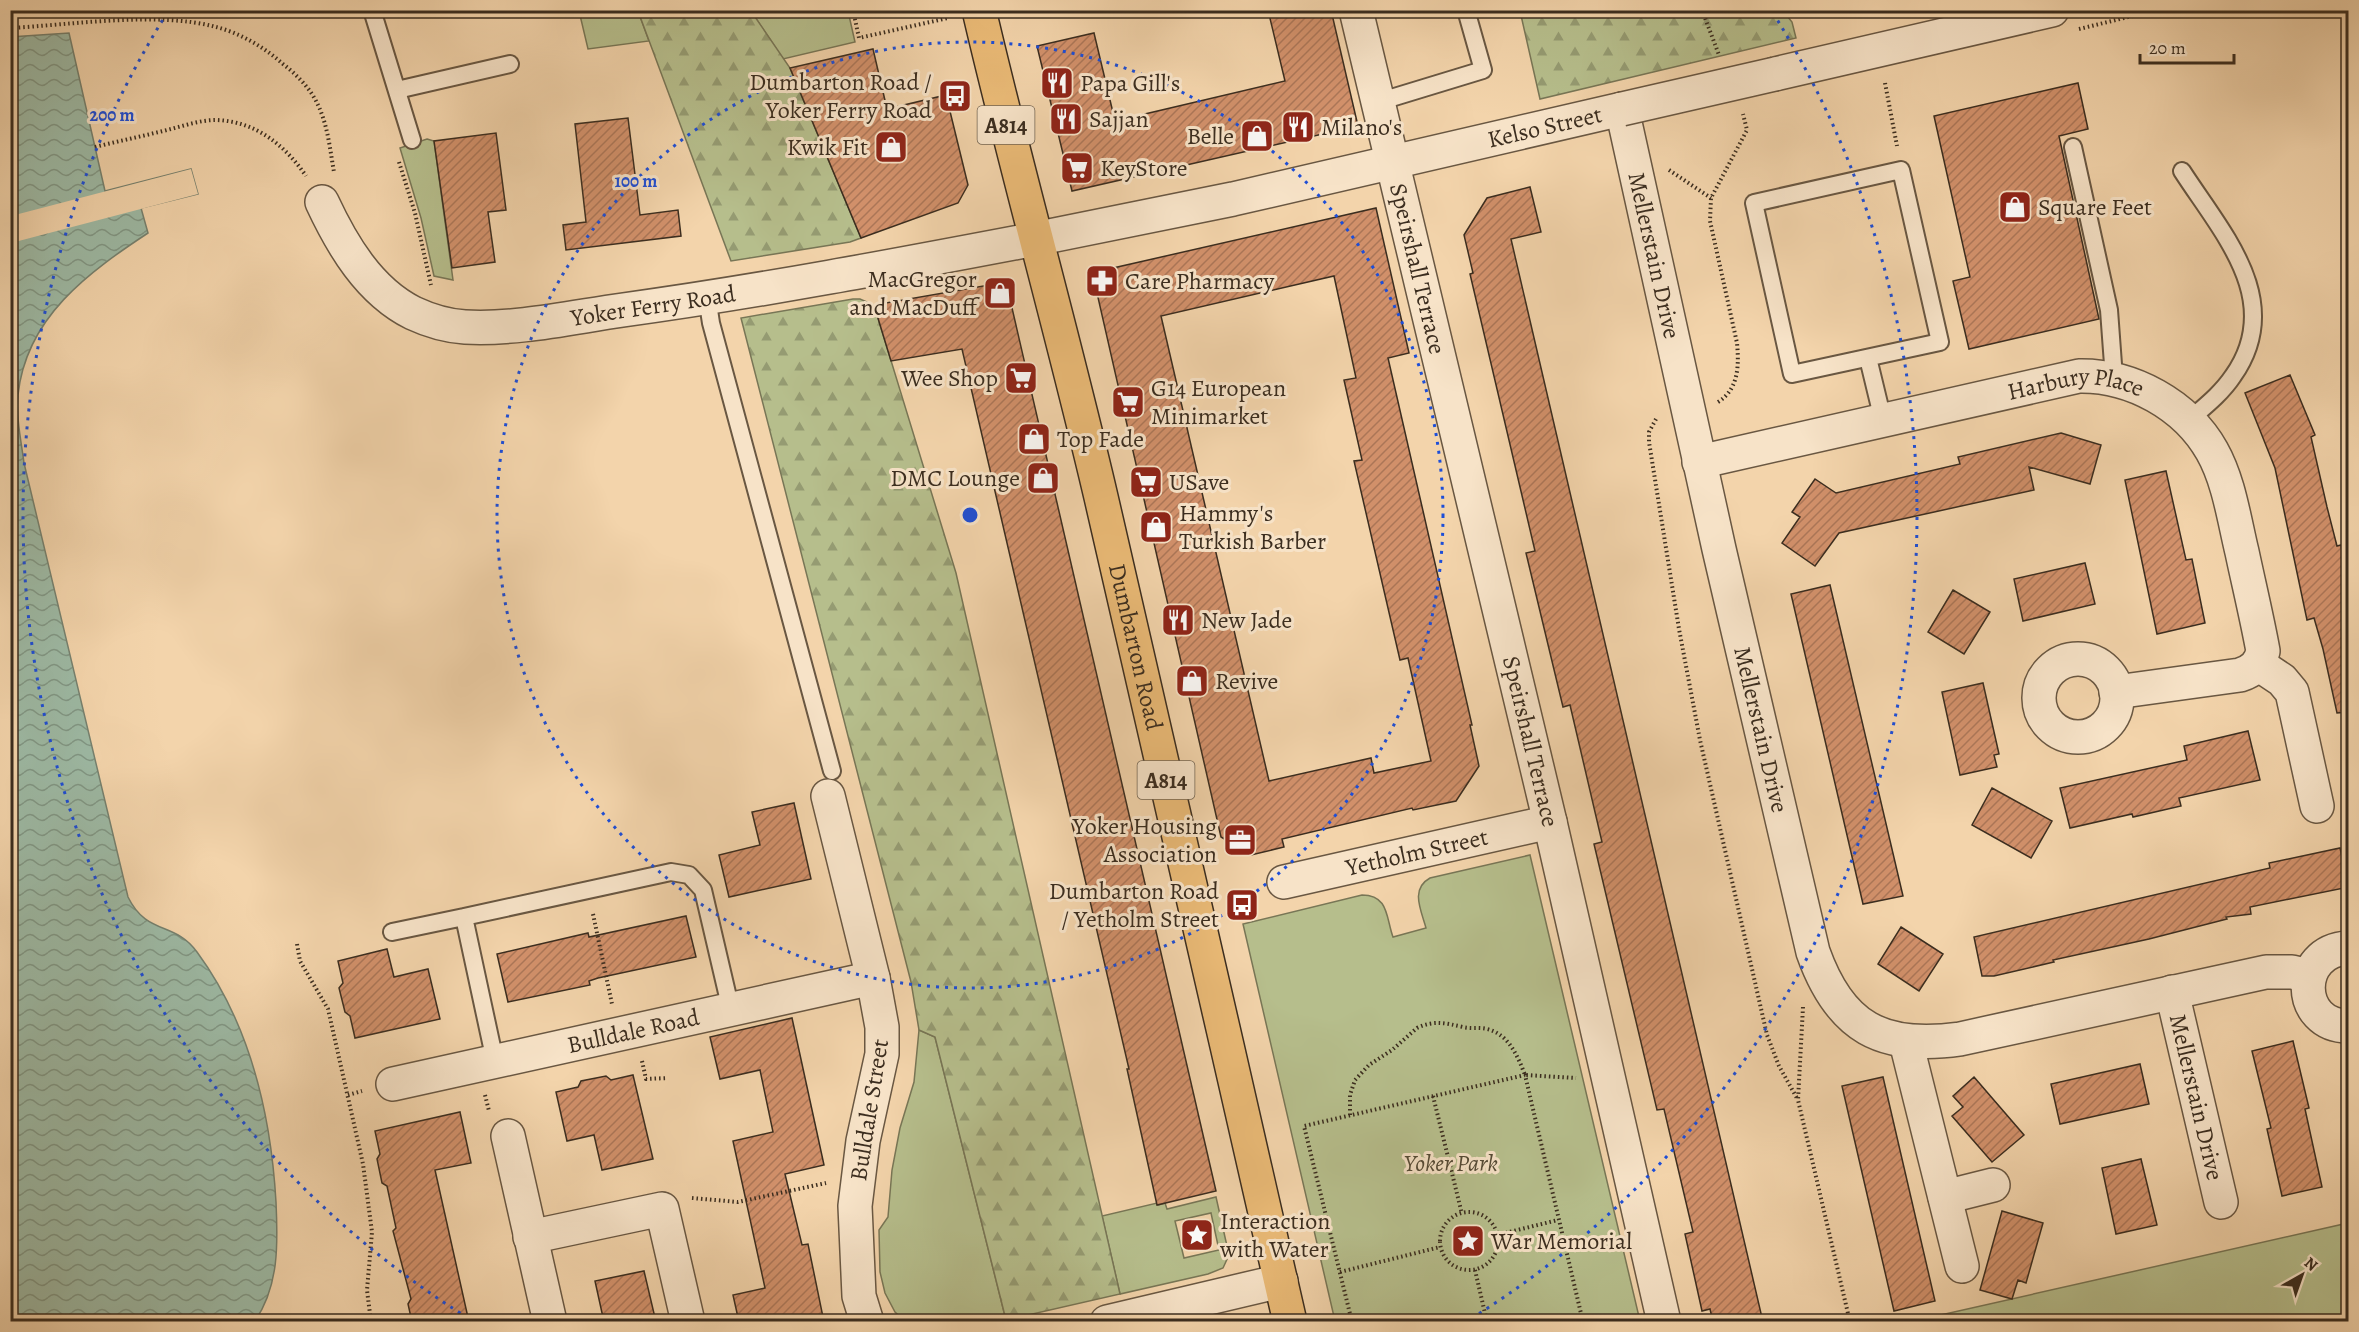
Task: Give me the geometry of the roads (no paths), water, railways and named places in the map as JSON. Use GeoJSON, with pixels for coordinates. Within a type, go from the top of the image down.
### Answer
{"type":"FeatureCollection","features":[{"type":"Feature","properties":{"kind":"main road","name":"Dumbarton Road"},"geometry":{"type":"LineString","coordinates":[[979,11],[1100,494],[1290,1322]]}},
{"type":"Feature","properties":{"kind":"street","name":"Speirshall Terrace"},"geometry":{"type":"LineString","coordinates":[[1356,10],[1550,822],[1664,1322]]}},
{"type":"Feature","properties":{"kind":"street","name":"Kelso Street"},"geometry":{"type":"LineString","coordinates":[[1035,239],[1233,199],[2052,10]]}},
{"type":"Feature","properties":{"kind":"street","name":"Mellerstain Drive"},"geometry":{"type":"LineString","coordinates":[[1622,109],[1699,462],[1813,952],[1821,977],[1833,998],[1850,1016],[1867,1029],[1906,1042],[1960,1039],[2272,972],[2292,972],[2309,976]]}},
{"type":"Feature","properties":{"kind":"street","name":"Yoker Ferry Road"},"geometry":{"type":"LineString","coordinates":[[322,202],[347,250],[365,274],[387,295],[412,313],[464,327],[514,324],[707,297],[1035,239]]}},
{"type":"Feature","properties":{"kind":"street","name":"Harbury Place"},"geometry":{"type":"LineString","coordinates":[[1699,462],[2079,376],[2114,378],[2150,392],[2172,406],[2212,450],[2226,489],[2262,642],[2263,651],[2258,664]]}},
{"type":"Feature","properties":{"kind":"street"},"geometry":{"type":"LineString","coordinates":[[2116,692],[2240,675],[2258,664],[2282,680],[2292,692],[2317,806]]}},
{"type":"Feature","properties":{"kind":"street","name":"Bulldale Street"},"geometry":{"type":"LineString","coordinates":[[830,783],[882,1027],[882,1054],[857,1176],[855,1206],[859,1296],[867,1322]]}},
{"type":"Feature","properties":{"kind":"street","name":"Yetholm Street"},"geometry":{"type":"LineString","coordinates":[[1284,882],[1550,822]]}},
{"type":"Feature","properties":{"kind":"street"},"geometry":{"type":"LineString","coordinates":[[2349,948],[2323,955],[2314,964],[2309,976],[2308,989],[2311,1002],[2318,1013],[2328,1022],[2349,1026]]}},
{"type":"Feature","properties":{"kind":"street","name":"Bulldale Road"},"geometry":{"type":"LineString","coordinates":[[393,1084],[873,978]]}},
{"type":"Feature","properties":{"kind":"street","name":"Mellerstain Drive"},"geometry":{"type":"LineString","coordinates":[[2172,992],[2222,1202]]}},
{"type":"Feature","properties":{"kind":"street"},"geometry":{"type":"LineString","coordinates":[[1906,1042],[1962,1266]]}},
{"type":"Feature","properties":{"kind":"street"},"geometry":{"type":"LineString","coordinates":[[508,1136],[550,1322]]}},
{"type":"Feature","properties":{"kind":"street"},"geometry":{"type":"LineString","coordinates":[[1944,1197],[1993,1185]]}},
{"type":"Feature","properties":{"kind":"street"},"geometry":{"type":"LineString","coordinates":[[530,1237],[662,1209],[688,1322]]}},
{"type":"Feature","properties":{"kind":"street"},"geometry":{"type":"LineString","coordinates":[[1107,1322],[1281,1281]]}},
{"type":"Feature","properties":{"kind":"lane"},"geometry":{"type":"LineString","coordinates":[[372,10],[412,140]]}},
{"type":"Feature","properties":{"kind":"lane"},"geometry":{"type":"LineString","coordinates":[[1378,102],[1483,70],[1466,10]]}},
{"type":"Feature","properties":{"kind":"lane"},"geometry":{"type":"LineString","coordinates":[[396,90],[510,64]]}},
{"type":"Feature","properties":{"kind":"lane"},"geometry":{"type":"LineString","coordinates":[[2073,147],[2109,310],[2114,378]]}},
{"type":"Feature","properties":{"kind":"lane"},"geometry":{"type":"LineString","coordinates":[[1901,170],[1940,342],[1868,358],[1792,374],[1754,203],[1901,170]]}},
{"type":"Feature","properties":{"kind":"lane"},"geometry":{"type":"LineString","coordinates":[[2182,171],[2240,261],[2252,294],[2255,312],[2249,345],[2234,375],[2224,388],[2188,421]]}},
{"type":"Feature","properties":{"kind":"lane"},"geometry":{"type":"LineString","coordinates":[[707,297],[711,323],[830,783]]}},
{"type":"Feature","properties":{"kind":"lane"},"geometry":{"type":"LineString","coordinates":[[1868,358],[1883,420]]}},
{"type":"Feature","properties":{"kind":"lane"},"geometry":{"type":"LineString","coordinates":[[392,932],[671,872],[689,875],[703,890],[731,1010]]}},
{"type":"Feature","properties":{"kind":"lane"},"geometry":{"type":"LineString","coordinates":[[464,917],[486,1063]]}},
{"type":"Feature","properties":{"kind":"water"},"geometry":{"type":"Polygon","coordinates":[[[69,33],[105,191],[191,169],[198,194],[141,208],[148,233],[83,281],[47,320],[33,342],[23,367],[18,395],[20,437],[24,463],[128,897],[144,918],[180,936],[197,952],[231,1009],[255,1071],[269,1136],[276,1202],[277,1249],[269,1294],[255,1321],[11,1322],[10,37],[69,33]]]}},
{"type":"Feature","properties":{"kind":"railway"},"geometry":{"type":"LineString","coordinates":[[2340,10],[2348,26]]}},
{"type":"Feature","properties":{"kind":"place","name":"Papa Gill's"},"geometry":{"type":"Point","coordinates":[1057,83]}},
{"type":"Feature","properties":{"kind":"place","name":"Dumbarton Road / Yoker Ferry Road"},"geometry":{"type":"Point","coordinates":[955,96]}},
{"type":"Feature","properties":{"kind":"place","name":"Sajjan"},"geometry":{"type":"Point","coordinates":[1066,119]}},
{"type":"Feature","properties":{"kind":"place","name":"Milano's"},"geometry":{"type":"Point","coordinates":[1298,127]}},
{"type":"Feature","properties":{"kind":"place","name":"Belle"},"geometry":{"type":"Point","coordinates":[1257,136]}},
{"type":"Feature","properties":{"kind":"place","name":"Kwik Fit"},"geometry":{"type":"Point","coordinates":[891,147]}},
{"type":"Feature","properties":{"kind":"place","name":"KeyStore"},"geometry":{"type":"Point","coordinates":[1077,168]}},
{"type":"Feature","properties":{"kind":"place","name":"Square Feet"},"geometry":{"type":"Point","coordinates":[2015,207]}},
{"type":"Feature","properties":{"kind":"place","name":"Care Pharmacy"},"geometry":{"type":"Point","coordinates":[1102,281]}},
{"type":"Feature","properties":{"kind":"place","name":"MacGregor and MacDuff"},"geometry":{"type":"Point","coordinates":[1000,293]}},
{"type":"Feature","properties":{"kind":"place","name":"Wee Shop"},"geometry":{"type":"Point","coordinates":[1021,378]}},
{"type":"Feature","properties":{"kind":"place","name":"G14 European Minimarket"},"geometry":{"type":"Point","coordinates":[1128,402]}},
{"type":"Feature","properties":{"kind":"place","name":"Top Fade"},"geometry":{"type":"Point","coordinates":[1034,439]}},
{"type":"Feature","properties":{"kind":"place","name":"DMC Lounge"},"geometry":{"type":"Point","coordinates":[1043,478]}},
{"type":"Feature","properties":{"kind":"place","name":"USave"},"geometry":{"type":"Point","coordinates":[1146,482]}},
{"type":"Feature","properties":{"kind":"place","name":"Hammy's Turkish Barber"},"geometry":{"type":"Point","coordinates":[1156,527]}},
{"type":"Feature","properties":{"kind":"place","name":"New Jade"},"geometry":{"type":"Point","coordinates":[1178,620]}},
{"type":"Feature","properties":{"kind":"place","name":"Revive"},"geometry":{"type":"Point","coordinates":[1192,681]}},
{"type":"Feature","properties":{"kind":"place","name":"Yoker Housing Association"},"geometry":{"type":"Point","coordinates":[1240,840]}},
{"type":"Feature","properties":{"kind":"place","name":"Dumbarton Road / Yetholm Street"},"geometry":{"type":"Point","coordinates":[1242,905]}},
{"type":"Feature","properties":{"kind":"place","name":"Interaction with Water"},"geometry":{"type":"Point","coordinates":[1197,1235]}},
{"type":"Feature","properties":{"kind":"place","name":"War Memorial"},"geometry":{"type":"Point","coordinates":[1468,1241]}},
{"type":"Feature","properties":{"kind":"park label","name":"Yoker Park"},"geometry":{"type":"Point","coordinates":[1451,1163]}}]}
